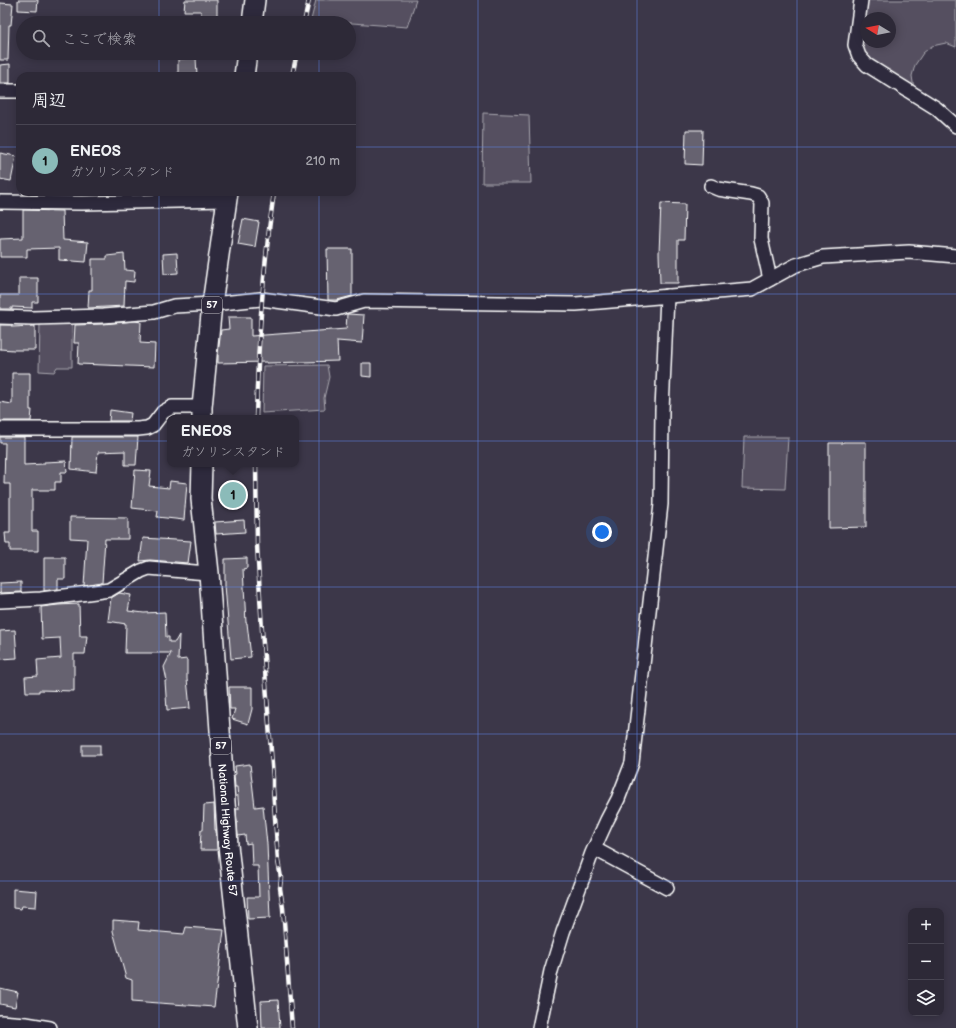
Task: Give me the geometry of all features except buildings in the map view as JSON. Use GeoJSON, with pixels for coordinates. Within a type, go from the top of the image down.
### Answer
{"type":"FeatureCollection","features":[{"type":"Feature","properties":{"kind":"highway"},"geometry":{"type":"LineString","coordinates":[[253,16],[255,0]]}},
{"type":"Feature","properties":{"kind":"highway"},"geometry":{"type":"LineString","coordinates":[[245,72],[246,60]]}},
{"type":"Feature","properties":{"kind":"highway","name":"57"},"geometry":{"type":"LineString","coordinates":[[202,412],[212,304],[227,196]]}},
{"type":"Feature","properties":{"kind":"highway","name":"National Highway Route 57"},"geometry":{"type":"LineString","coordinates":[[202,467],[201,499],[209,572],[228,845],[248,1028]]}},
{"type":"Feature","properties":{"kind":"street"},"geometry":{"type":"LineString","coordinates":[[861,0],[855,45],[859,56],[867,65],[936,108],[956,126]]}},
{"type":"Feature","properties":{"kind":"street"},"geometry":{"type":"LineString","coordinates":[[0,91],[16,91]]}},
{"type":"Feature","properties":{"kind":"street"},"geometry":{"type":"LineString","coordinates":[[711,186],[718,189],[758,196],[762,203],[761,239],[770,279]]}},
{"type":"Feature","properties":{"kind":"street"},"geometry":{"type":"LineString","coordinates":[[0,202],[82,203],[227,196]]}},
{"type":"Feature","properties":{"kind":"street"},"geometry":{"type":"LineString","coordinates":[[0,317],[33,318],[103,316],[154,312],[174,306],[262,299],[336,309],[364,301],[576,304],[752,289],[796,265],[823,257],[909,252],[956,256]]}},
{"type":"Feature","properties":{"kind":"street"},"geometry":{"type":"LineString","coordinates":[[539,1028],[551,971],[563,932],[595,849],[632,763],[661,504],[662,410],[667,296]]}},
{"type":"Feature","properties":{"kind":"street"},"geometry":{"type":"LineString","coordinates":[[0,429],[138,429],[148,428],[153,425],[163,412],[172,407],[202,412]]}},
{"type":"Feature","properties":{"kind":"street"},"geometry":{"type":"LineString","coordinates":[[0,601],[41,599],[108,590],[149,568],[209,572]]}},
{"type":"Feature","properties":{"kind":"street"},"geometry":{"type":"LineString","coordinates":[[595,849],[667,888]]}},
{"type":"Feature","properties":{"kind":"street"},"geometry":{"type":"LineString","coordinates":[[0,1022],[50,1028]]}},
{"type":"Feature","properties":{"kind":"shaded area"},"geometry":{"type":"Polygon","coordinates":[[[316,0],[416,0],[407,27],[356,23],[356,16],[312,16],[316,0]]]}},
{"type":"Feature","properties":{"kind":"shaded area"},"geometry":{"type":"Polygon","coordinates":[[[866,0],[956,0],[956,47],[946,43],[932,46],[923,53],[915,65],[912,76],[914,89],[880,68],[866,56],[862,48],[896,48],[896,12],[864,12],[866,0]]]}},
{"type":"Feature","properties":{"kind":"shaded area"},"geometry":{"type":"Polygon","coordinates":[[[483,113],[529,115],[531,183],[482,183],[483,113]]]}},
{"type":"Feature","properties":{"kind":"shaded area"},"geometry":{"type":"Polygon","coordinates":[[[72,322],[72,367],[57,367],[54,372],[39,371],[40,323],[72,322]]]}},
{"type":"Feature","properties":{"kind":"shaded area"},"geometry":{"type":"Polygon","coordinates":[[[327,365],[329,377],[324,398],[325,409],[262,413],[263,366],[327,365]]]}},
{"type":"Feature","properties":{"kind":"shaded area"},"geometry":{"type":"Polygon","coordinates":[[[744,437],[788,437],[785,489],[742,488],[744,437]]]}},
{"type":"Feature","properties":{"kind":"railway"},"geometry":{"type":"LineString","coordinates":[[306,16],[309,0]]}},
{"type":"Feature","properties":{"kind":"railway"},"geometry":{"type":"LineString","coordinates":[[293,72],[295,60]]}},
{"type":"Feature","properties":{"kind":"railway"},"geometry":{"type":"LineString","coordinates":[[256,415],[262,305],[274,196]]}},
{"type":"Feature","properties":{"kind":"railway"},"geometry":{"type":"LineString","coordinates":[[256,467],[257,545],[262,630],[278,861],[281,878],[280,888],[283,908],[292,1028]]}},
{"type":"Feature","properties":{"kind":"place","name":"ENEOS"},"geometry":{"type":"Point","coordinates":[233,495]}}]}
